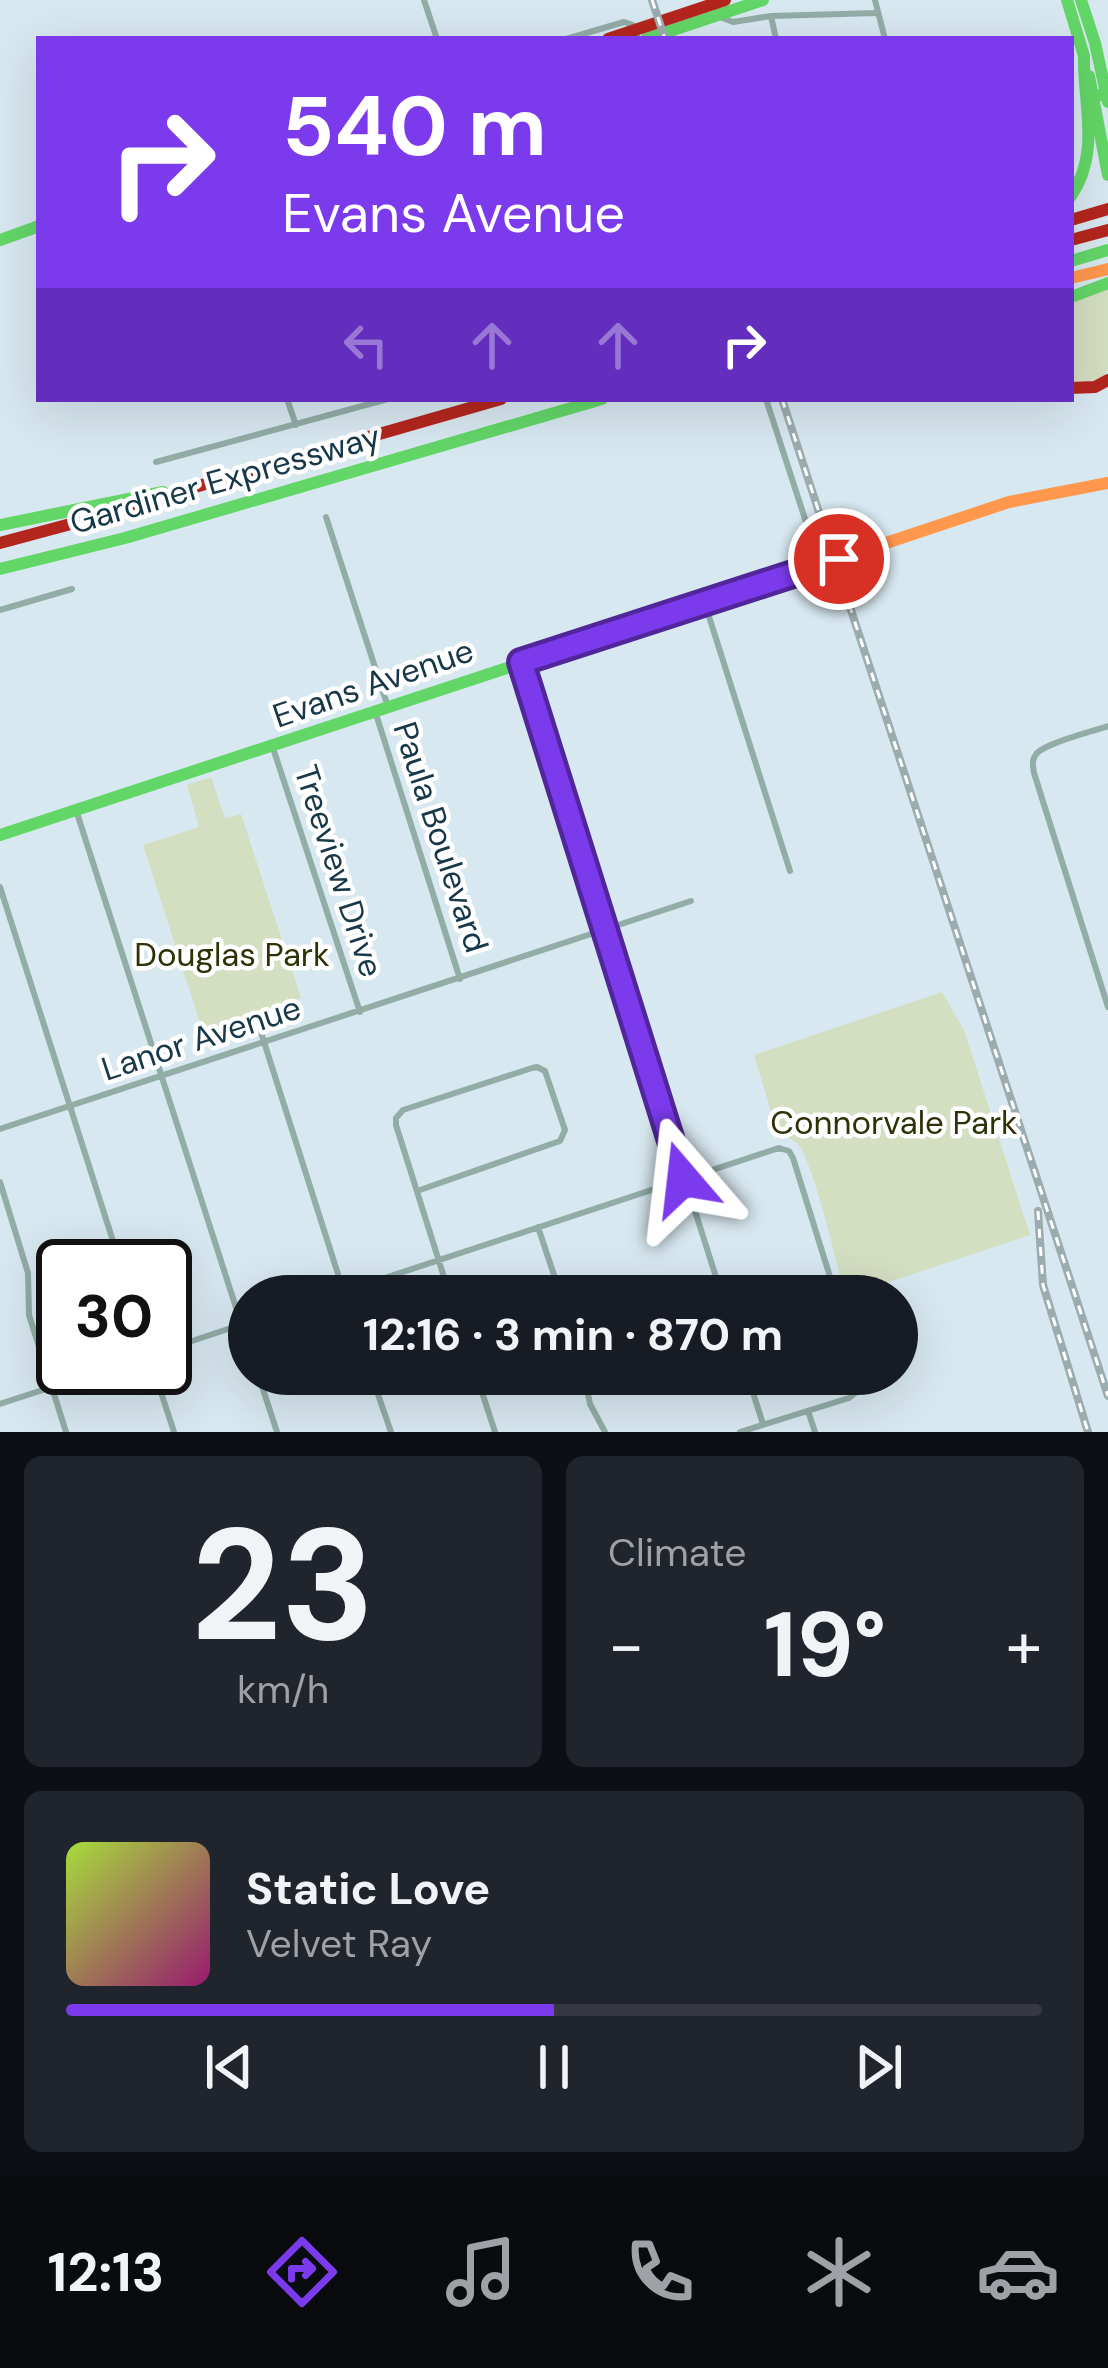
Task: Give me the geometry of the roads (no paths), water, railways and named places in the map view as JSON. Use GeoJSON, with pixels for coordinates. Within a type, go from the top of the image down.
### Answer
{"type":"FeatureCollection","features":[{"type":"Feature","properties":{"kind":"main road"},"geometry":{"type":"LineString","coordinates":[[617,36],[725,0]]}},
{"type":"Feature","properties":{"kind":"main road"},"geometry":{"type":"LineString","coordinates":[[651,36],[762,0]]}},
{"type":"Feature","properties":{"kind":"main road"},"geometry":{"type":"LineString","coordinates":[[1067,0],[1084,56],[1104,96]]}},
{"type":"Feature","properties":{"kind":"main road"},"geometry":{"type":"LineString","coordinates":[[1081,0],[1104,96],[1108,175]]}},
{"type":"Feature","properties":{"kind":"main road"},"geometry":{"type":"LineString","coordinates":[[1074,192],[1089,156],[1084,56]]}},
{"type":"Feature","properties":{"kind":"main road"},"geometry":{"type":"LineString","coordinates":[[1074,219],[1108,209]]}},
{"type":"Feature","properties":{"kind":"main road"},"geometry":{"type":"LineString","coordinates":[[0,240],[36,227]]}},
{"type":"Feature","properties":{"kind":"main road"},"geometry":{"type":"LineString","coordinates":[[1074,239],[1108,230]]}},
{"type":"Feature","properties":{"kind":"main road"},"geometry":{"type":"LineString","coordinates":[[1074,260],[1108,250]]}},
{"type":"Feature","properties":{"kind":"main road"},"geometry":{"type":"LineString","coordinates":[[1074,277],[1108,269]]}},
{"type":"Feature","properties":{"kind":"main road"},"geometry":{"type":"LineString","coordinates":[[1074,296],[1108,283]]}},
{"type":"Feature","properties":{"kind":"main road"},"geometry":{"type":"LineString","coordinates":[[1074,388],[1108,380]]}},
{"type":"Feature","properties":{"kind":"main road","name":"Gardiner Expressway"},"geometry":{"type":"LineString","coordinates":[[0,544],[491,402]]}},
{"type":"Feature","properties":{"kind":"main road","name":"Gardiner Expressway"},"geometry":{"type":"LineString","coordinates":[[0,568],[167,526],[592,402]]}},
{"type":"Feature","properties":{"kind":"main road","name":"Evans Avenue"},"geometry":{"type":"LineString","coordinates":[[0,835],[1009,502],[1108,482]]}},
{"type":"Feature","properties":{"kind":"main road"},"geometry":{"type":"LineString","coordinates":[[0,525],[188,489]]}},
{"type":"Feature","properties":{"kind":"street"},"geometry":{"type":"LineString","coordinates":[[424,0],[435,36]]}},
{"type":"Feature","properties":{"kind":"street"},"geometry":{"type":"LineString","coordinates":[[713,0],[716,14],[728,22],[877,13]]}},
{"type":"Feature","properties":{"kind":"street"},"geometry":{"type":"LineString","coordinates":[[875,0],[884,36]]}},
{"type":"Feature","properties":{"kind":"street"},"geometry":{"type":"LineString","coordinates":[[771,16],[775,36]]}},
{"type":"Feature","properties":{"kind":"street"},"geometry":{"type":"LineString","coordinates":[[576,36],[628,22],[640,36]]}},
{"type":"Feature","properties":{"kind":"street"},"geometry":{"type":"LineString","coordinates":[[288,402],[296,424]]}},
{"type":"Feature","properties":{"kind":"street"},"geometry":{"type":"LineString","coordinates":[[157,462],[377,402]]}},
{"type":"Feature","properties":{"kind":"street"},"geometry":{"type":"LineString","coordinates":[[767,402],[820,565]]}},
{"type":"Feature","properties":{"kind":"street","name":"Paula Boulevard"},"geometry":{"type":"LineString","coordinates":[[326,517],[460,979]]}},
{"type":"Feature","properties":{"kind":"street"},"geometry":{"type":"LineString","coordinates":[[0,610],[72,589]]}},
{"type":"Feature","properties":{"kind":"street"},"geometry":{"type":"LineString","coordinates":[[705,604],[790,871]]}},
{"type":"Feature","properties":{"kind":"street"},"geometry":{"type":"LineString","coordinates":[[521,662],[715,1275]]}},
{"type":"Feature","properties":{"kind":"street"},"geometry":{"type":"LineString","coordinates":[[1108,727],[1051,746],[1033,760],[1108,1007]]}},
{"type":"Feature","properties":{"kind":"street","name":"Treeview Drive"},"geometry":{"type":"LineString","coordinates":[[272,745],[360,1012]]}},
{"type":"Feature","properties":{"kind":"street"},"geometry":{"type":"LineString","coordinates":[[76,810],[229,1275]]}},
{"type":"Feature","properties":{"kind":"street"},"geometry":{"type":"LineString","coordinates":[[0,887],[113,1239]]}},
{"type":"Feature","properties":{"kind":"street","name":"Lanor Avenue"},"geometry":{"type":"LineString","coordinates":[[0,1130],[691,901]]}},
{"type":"Feature","properties":{"kind":"street"},"geometry":{"type":"LineString","coordinates":[[257,1020],[338,1275]]}},
{"type":"Feature","properties":{"kind":"street"},"geometry":{"type":"LineString","coordinates":[[417,1190],[560,1141],[565,1130],[545,1071],[537,1066],[403,1110],[396,1118],[396,1126],[443,1275]]}},
{"type":"Feature","properties":{"kind":"street"},"geometry":{"type":"LineString","coordinates":[[399,1275],[774,1149],[790,1151],[830,1275]]}},
{"type":"Feature","properties":{"kind":"street"},"geometry":{"type":"LineString","coordinates":[[0,1183],[28,1273],[29,1316],[36,1337]]}},
{"type":"Feature","properties":{"kind":"street"},"geometry":{"type":"LineString","coordinates":[[538,1227],[554,1275]]}},
{"type":"Feature","properties":{"kind":"street"},"geometry":{"type":"LineString","coordinates":[[192,1342],[228,1330]]}},
{"type":"Feature","properties":{"kind":"street"},"geometry":{"type":"LineString","coordinates":[[0,1404],[36,1392]]}},
{"type":"Feature","properties":{"kind":"street"},"geometry":{"type":"LineString","coordinates":[[55,1395],[67,1432]]}},
{"type":"Feature","properties":{"kind":"street"},"geometry":{"type":"LineString","coordinates":[[162,1395],[174,1432]]}},
{"type":"Feature","properties":{"kind":"street"},"geometry":{"type":"LineString","coordinates":[[265,1395],[277,1432]]}},
{"type":"Feature","properties":{"kind":"street"},"geometry":{"type":"LineString","coordinates":[[378,1395],[391,1432]]}},
{"type":"Feature","properties":{"kind":"street"},"geometry":{"type":"LineString","coordinates":[[483,1395],[495,1432]]}},
{"type":"Feature","properties":{"kind":"street"},"geometry":{"type":"LineString","coordinates":[[588,1395],[605,1432]]}},
{"type":"Feature","properties":{"kind":"street"},"geometry":{"type":"LineString","coordinates":[[754,1395],[764,1424]]}},
{"type":"Feature","properties":{"kind":"street"},"geometry":{"type":"LineString","coordinates":[[740,1432],[854,1395]]}},
{"type":"Feature","properties":{"kind":"street"},"geometry":{"type":"LineString","coordinates":[[808,1411],[815,1432]]}},
{"type":"Feature","properties":{"kind":"railway"},"geometry":{"type":"LineString","coordinates":[[652,0],[664,36]]}},
{"type":"Feature","properties":{"kind":"railway"},"geometry":{"type":"LineString","coordinates":[[783,402],[1108,1396]]}},
{"type":"Feature","properties":{"kind":"railway"},"geometry":{"type":"LineString","coordinates":[[1038,1211],[1043,1285],[1088,1432]]}},
{"type":"Feature","properties":{"kind":"park label","name":"Douglas Park"},"geometry":{"type":"Point","coordinates":[232,954]}},
{"type":"Feature","properties":{"kind":"park label","name":"Connorvale Park"},"geometry":{"type":"Point","coordinates":[894,1122]}}]}
